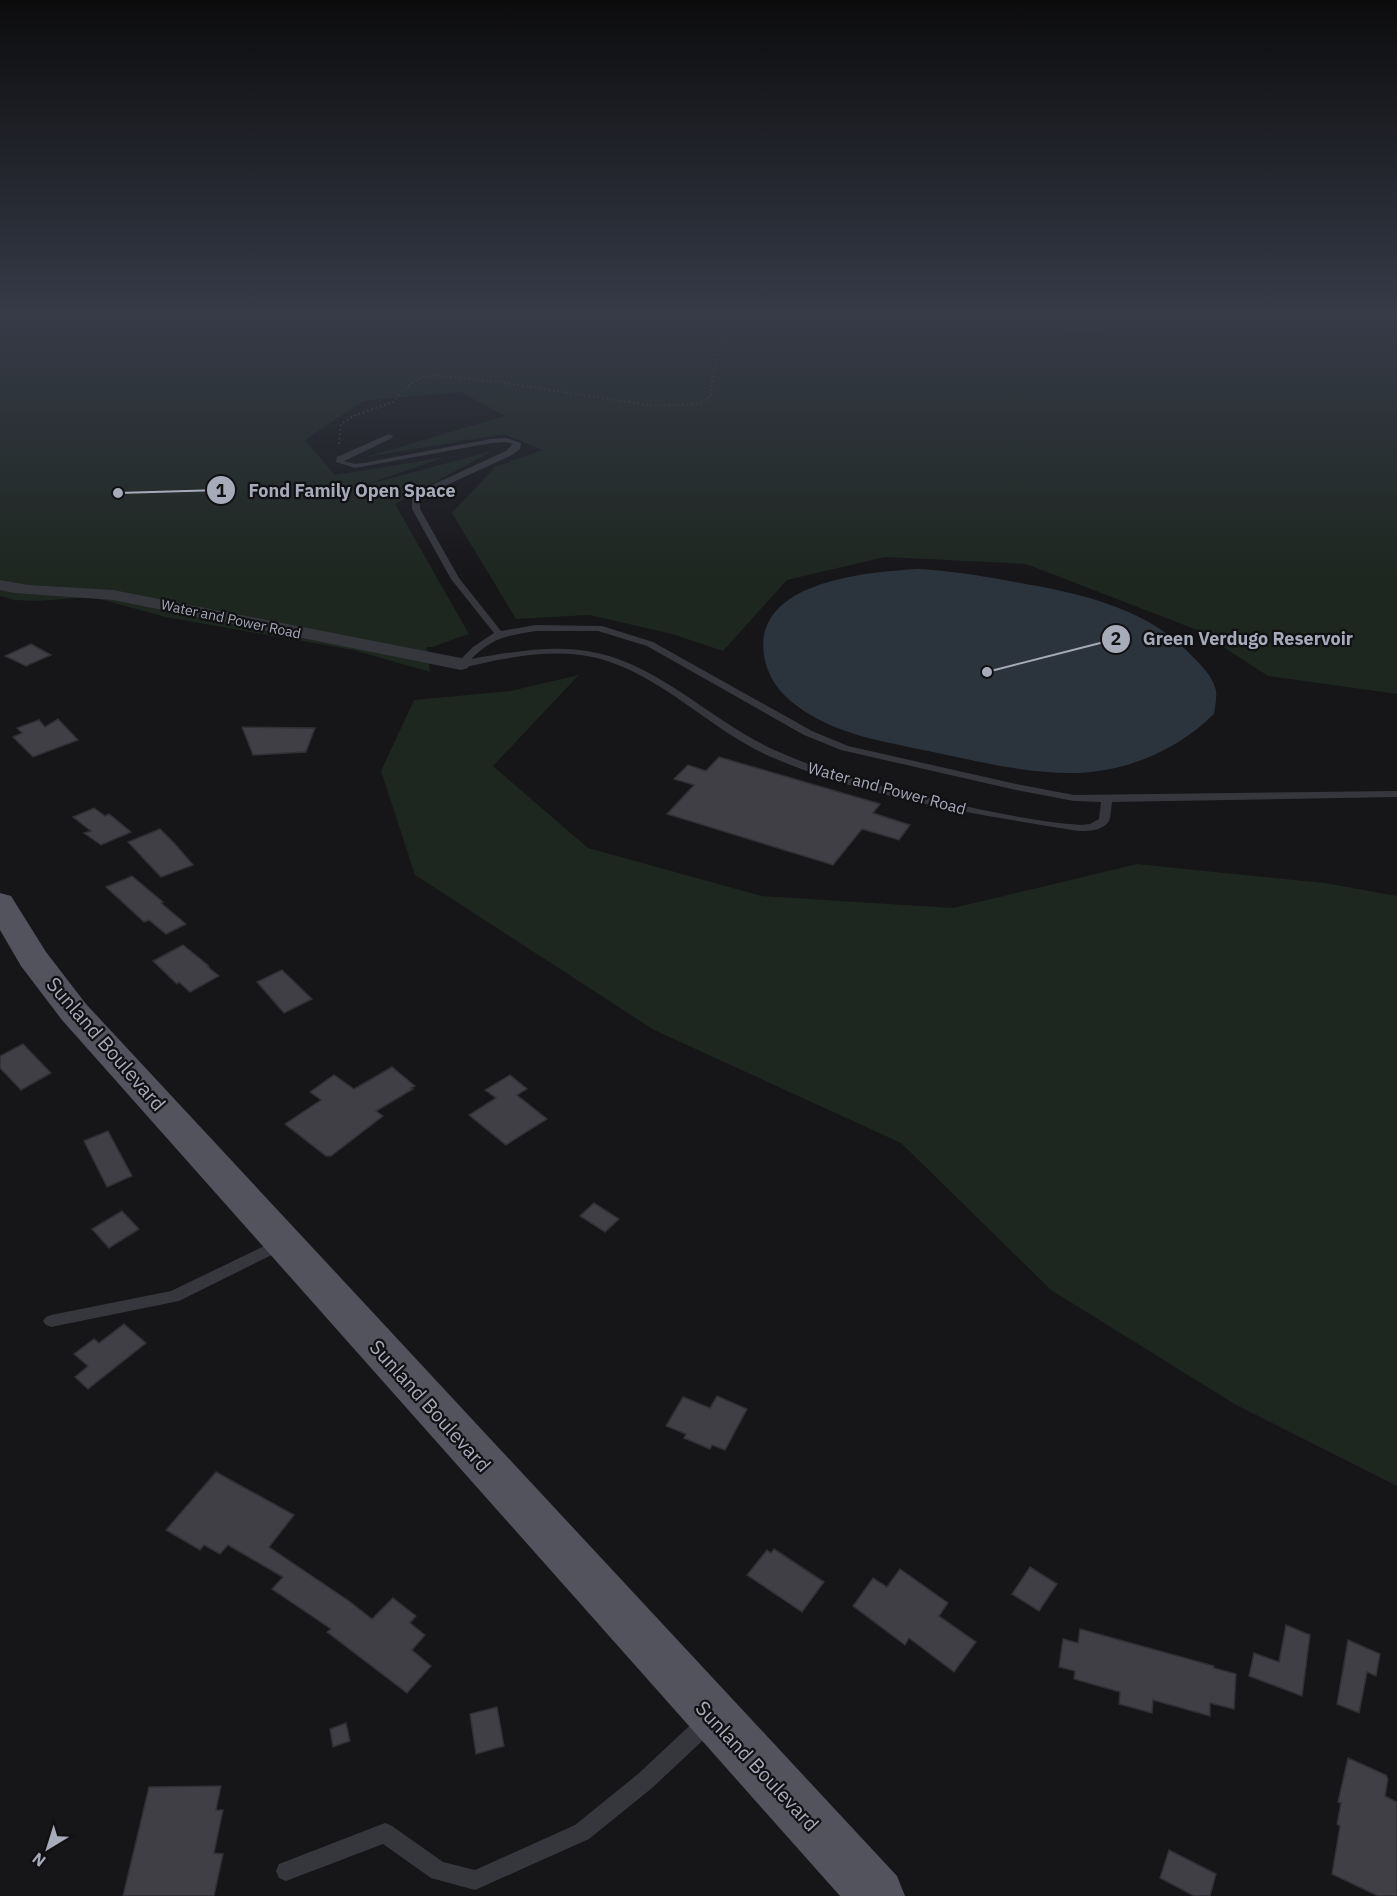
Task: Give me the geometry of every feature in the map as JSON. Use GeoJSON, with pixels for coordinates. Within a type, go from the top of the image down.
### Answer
{"type":"FeatureCollection","features":[{"type":"Feature","properties":{"kind":"main road","name":"Sunland Boulevard"},"geometry":{"type":"LineString","coordinates":[[0,903],[33,958],[74,1012],[713,1718],[878,1896]]}},
{"type":"Feature","properties":{"kind":"street","name":"Water and Power Road"},"geometry":{"type":"LineString","coordinates":[[0,585],[19,590],[82,591],[113,595],[461,664]]}},
{"type":"Feature","properties":{"kind":"lane"},"geometry":{"type":"LineString","coordinates":[[389,436],[340,459],[340,462],[355,466],[491,441],[506,440],[517,443],[518,447],[509,453],[428,489],[416,500],[416,509],[455,579],[499,634]]}},
{"type":"Feature","properties":{"kind":"lane","name":"Water and Power Road"},"geometry":{"type":"LineString","coordinates":[[461,664],[476,649],[499,634],[536,628],[572,626],[610,630],[650,644],[808,733],[845,748],[1016,787],[1074,798],[1107,799],[1397,795]]}},
{"type":"Feature","properties":{"kind":"lane","name":"Water and Power Road"},"geometry":{"type":"LineString","coordinates":[[461,664],[544,649],[577,650],[601,656],[631,665],[712,719],[753,744],[783,758],[819,772],[937,803],[1023,820],[1087,828],[1104,820],[1107,799]]}},
{"type":"Feature","properties":{"kind":"lane"},"geometry":{"type":"LineString","coordinates":[[51,1321],[174,1298],[282,1243]]}},
{"type":"Feature","properties":{"kind":"lane"},"geometry":{"type":"LineString","coordinates":[[286,1870],[385,1833],[438,1871],[475,1880],[582,1832],[645,1781],[713,1718]]}},
{"type":"Feature","properties":{"kind":"path"},"geometry":{"type":"LineString","coordinates":[[340,459],[338,440],[341,424],[353,416],[383,405]]}},
{"type":"Feature","properties":{"kind":"path"},"geometry":{"type":"LineString","coordinates":[[651,405],[689,405]]}},
{"type":"Feature","properties":{"kind":"shaded area"},"geometry":{"type":"Polygon","coordinates":[[[0,405],[356,405],[305,440],[335,475],[445,457],[362,486],[492,451],[395,504],[469,634],[427,647],[430,672],[353,650],[165,617],[93,597],[37,601],[14,600],[0,596],[0,405]]]}},
{"type":"Feature","properties":{"kind":"shaded area"},"geometry":{"type":"Polygon","coordinates":[[[485,405],[1397,405],[1397,694],[1268,676],[1197,630],[1026,564],[885,557],[787,580],[723,651],[672,634],[589,615],[516,619],[452,513],[495,467],[542,450],[504,434],[366,457],[505,416],[485,405]]]}},
{"type":"Feature","properties":{"kind":"shaded area"},"geometry":{"type":"Polygon","coordinates":[[[918,569],[945,571],[1049,588],[1095,600],[1138,616],[1177,641],[1206,671],[1216,690],[1214,714],[1185,738],[1133,763],[1095,772],[1058,773],[1002,766],[860,736],[812,716],[785,696],[771,677],[764,655],[765,630],[776,611],[794,596],[818,585],[871,573],[918,569]]]}},
{"type":"Feature","properties":{"kind":"shaded area"},"geometry":{"type":"Polygon","coordinates":[[[579,675],[493,766],[588,848],[762,896],[953,908],[1137,864],[1325,883],[1397,896],[1397,1486],[1236,1405],[1051,1290],[901,1143],[654,1030],[415,875],[381,771],[414,700],[510,691],[579,675]]]}},
{"type":"Feature","properties":{"kind":"building"},"geometry":{"type":"Polygon","coordinates":[[[31,644],[51,655],[26,666],[5,656],[31,644]]]}},
{"type":"Feature","properties":{"kind":"building"},"geometry":{"type":"Polygon","coordinates":[[[58,719],[78,740],[33,757],[13,737],[22,733],[17,728],[39,720],[45,727],[58,719]]]}},
{"type":"Feature","properties":{"kind":"building"},"geometry":{"type":"Polygon","coordinates":[[[242,727],[315,728],[306,752],[253,755],[242,727]]]}},
{"type":"Feature","properties":{"kind":"building"},"geometry":{"type":"Polygon","coordinates":[[[719,757],[880,804],[873,813],[910,825],[899,840],[862,829],[833,865],[667,814],[694,785],[674,779],[688,765],[706,771],[719,757]]]}},
{"type":"Feature","properties":{"kind":"building"},"geometry":{"type":"Polygon","coordinates":[[[94,808],[105,816],[109,814],[131,832],[101,845],[84,833],[91,831],[73,817],[94,808]]]}},
{"type":"Feature","properties":{"kind":"building"},"geometry":{"type":"Polygon","coordinates":[[[160,829],[193,865],[161,877],[128,842],[160,829]]]}},
{"type":"Feature","properties":{"kind":"building"},"geometry":{"type":"Polygon","coordinates":[[[132,876],[186,924],[166,934],[149,920],[144,922],[106,887],[132,876]]]}},
{"type":"Feature","properties":{"kind":"building"},"geometry":{"type":"Polygon","coordinates":[[[183,945],[219,976],[190,992],[179,982],[177,984],[153,961],[183,945]]]}},
{"type":"Feature","properties":{"kind":"building"},"geometry":{"type":"Polygon","coordinates":[[[282,970],[312,999],[284,1013],[257,982],[282,970]]]}},
{"type":"Feature","properties":{"kind":"building"},"geometry":{"type":"Polygon","coordinates":[[[23,1044],[51,1073],[21,1090],[0,1068],[0,1056],[23,1044]]]}},
{"type":"Feature","properties":{"kind":"building"},"geometry":{"type":"Polygon","coordinates":[[[392,1067],[415,1086],[411,1088],[413,1089],[376,1111],[383,1116],[331,1156],[326,1156],[285,1124],[321,1100],[310,1092],[334,1075],[354,1089],[392,1067]]]}},
{"type":"Feature","properties":{"kind":"building"},"geometry":{"type":"Polygon","coordinates":[[[510,1075],[527,1089],[517,1095],[547,1119],[506,1145],[469,1115],[496,1098],[485,1090],[510,1075]]]}},
{"type":"Feature","properties":{"kind":"building"},"geometry":{"type":"Polygon","coordinates":[[[108,1131],[132,1176],[107,1187],[84,1141],[108,1131]]]}},
{"type":"Feature","properties":{"kind":"building"},"geometry":{"type":"Polygon","coordinates":[[[594,1203],[619,1219],[605,1232],[580,1216],[594,1203]]]}},
{"type":"Feature","properties":{"kind":"building"},"geometry":{"type":"Polygon","coordinates":[[[122,1211],[139,1229],[109,1248],[92,1229],[122,1211]]]}},
{"type":"Feature","properties":{"kind":"building"},"geometry":{"type":"Polygon","coordinates":[[[124,1324],[146,1343],[88,1389],[75,1377],[88,1366],[74,1354],[94,1339],[99,1343],[124,1324]]]}},
{"type":"Feature","properties":{"kind":"building"},"geometry":{"type":"Polygon","coordinates":[[[717,1396],[747,1409],[725,1450],[712,1445],[710,1449],[684,1438],[686,1434],[666,1426],[683,1397],[710,1408],[717,1396]]]}},
{"type":"Feature","properties":{"kind":"building"},"geometry":{"type":"Polygon","coordinates":[[[216,1472],[294,1515],[269,1547],[372,1619],[393,1598],[416,1616],[410,1623],[425,1635],[412,1650],[431,1666],[407,1693],[327,1632],[331,1629],[272,1589],[283,1577],[228,1545],[220,1554],[204,1545],[200,1550],[166,1530],[216,1472]]]}},
{"type":"Feature","properties":{"kind":"building"},"geometry":{"type":"Polygon","coordinates":[[[774,1549],[824,1582],[802,1612],[747,1575],[767,1550],[771,1553],[774,1549]]]}},
{"type":"Feature","properties":{"kind":"building"},"geometry":{"type":"Polygon","coordinates":[[[1030,1567],[1057,1584],[1039,1611],[1012,1594],[1030,1567]]]}},
{"type":"Feature","properties":{"kind":"building"},"geometry":{"type":"Polygon","coordinates":[[[900,1569],[948,1603],[939,1616],[976,1642],[954,1672],[909,1638],[905,1645],[853,1606],[873,1578],[887,1587],[900,1569]]]}},
{"type":"Feature","properties":{"kind":"building"},"geometry":{"type":"Polygon","coordinates":[[[1286,1625],[1310,1635],[1302,1696],[1249,1676],[1254,1653],[1279,1662],[1286,1625]]]}},
{"type":"Feature","properties":{"kind":"building"},"geometry":{"type":"Polygon","coordinates":[[[1080,1629],[1236,1674],[1234,1709],[1210,1703],[1210,1716],[1153,1700],[1152,1713],[1119,1704],[1120,1692],[1074,1679],[1075,1671],[1059,1667],[1063,1639],[1078,1643],[1080,1629]]]}},
{"type":"Feature","properties":{"kind":"building"},"geometry":{"type":"Polygon","coordinates":[[[1348,1640],[1380,1654],[1376,1676],[1367,1672],[1359,1713],[1337,1704],[1348,1640]]]}},
{"type":"Feature","properties":{"kind":"building"},"geometry":{"type":"Polygon","coordinates":[[[497,1707],[504,1746],[476,1754],[470,1714],[497,1707]]]}},
{"type":"Feature","properties":{"kind":"building"},"geometry":{"type":"Polygon","coordinates":[[[346,1723],[350,1741],[333,1747],[330,1729],[346,1723]]]}},
{"type":"Feature","properties":{"kind":"building"},"geometry":{"type":"Polygon","coordinates":[[[1348,1758],[1386,1775],[1388,1779],[1385,1796],[1397,1802],[1397,1896],[1378,1896],[1332,1874],[1340,1826],[1337,1824],[1341,1803],[1338,1802],[1348,1758]]]}},
{"type":"Feature","properties":{"kind":"building"},"geometry":{"type":"Polygon","coordinates":[[[221,1786],[216,1810],[223,1810],[214,1853],[223,1854],[214,1896],[123,1896],[149,1787],[221,1786]]]}},
{"type":"Feature","properties":{"kind":"building"},"geometry":{"type":"Polygon","coordinates":[[[1169,1850],[1216,1874],[1210,1896],[1194,1896],[1160,1878],[1169,1850]]]}},
{"type":"Feature","properties":{"kind":"place","name":"Fond Family Open Space"},"geometry":{"type":"Point","coordinates":[118,493]}},
{"type":"Feature","properties":{"kind":"place","name":"Green Verdugo Reservoir"},"geometry":{"type":"Point","coordinates":[987,672]}}]}
